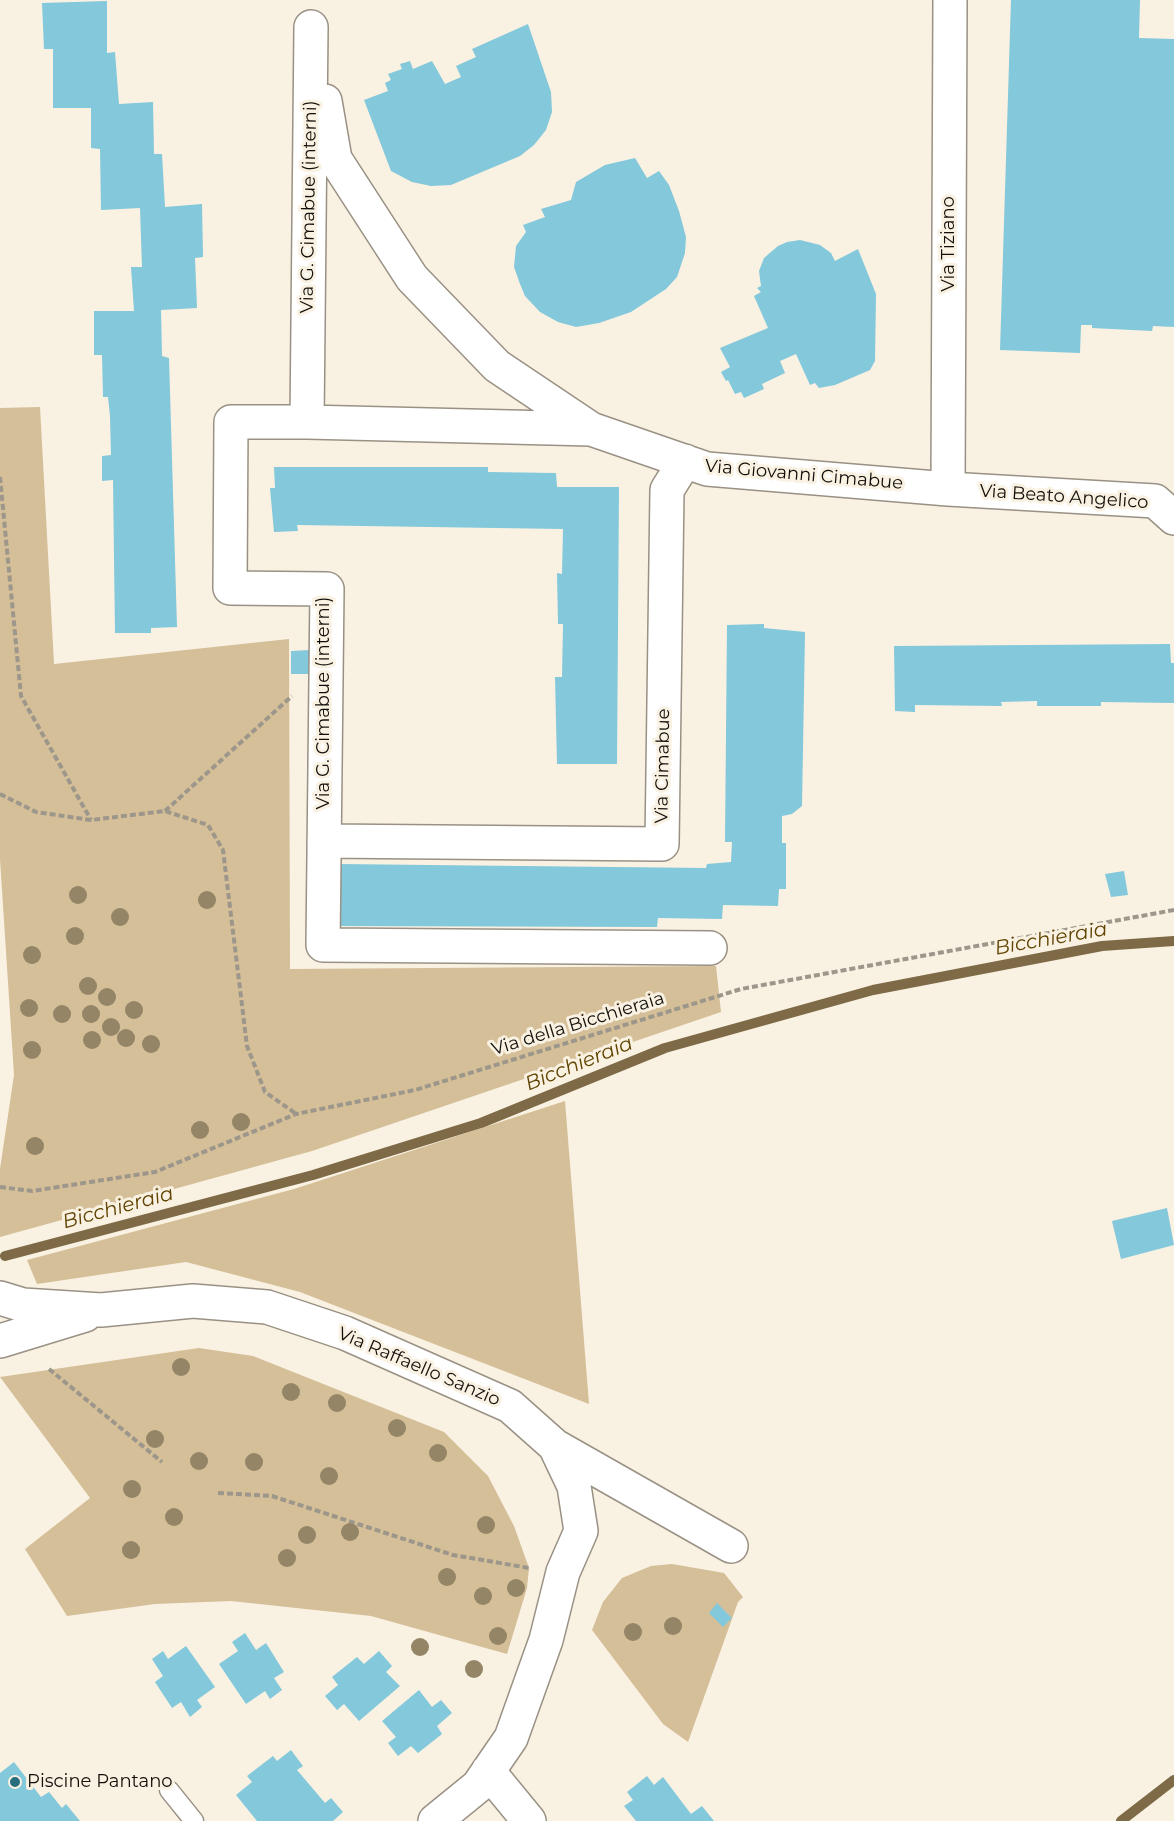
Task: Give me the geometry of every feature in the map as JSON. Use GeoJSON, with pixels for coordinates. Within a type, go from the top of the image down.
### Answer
{"type":"FeatureCollection","features":[{"type":"Feature","properties":{"kind":"street","name":"Via Tiziano"},"geometry":{"type":"LineString","coordinates":[[948,489],[950,0]]}},
{"type":"Feature","properties":{"kind":"street","name":"Via Giovanni Cimabue"},"geometry":{"type":"LineString","coordinates":[[311,13],[335,159],[412,278],[497,366],[591,429],[707,469],[948,489]]}},
{"type":"Feature","properties":{"kind":"street","name":"Via G. Cimabue (interni)"},"geometry":{"type":"LineString","coordinates":[[311,13],[307,422],[231,422],[230,588],[327,589],[323,945],[710,948]]}},
{"type":"Feature","properties":{"kind":"street"},"geometry":{"type":"LineString","coordinates":[[307,422],[591,429]]}},
{"type":"Feature","properties":{"kind":"street","name":"Via Cimabue"},"geometry":{"type":"LineString","coordinates":[[324,841],[662,844],[667,490],[685,461]]}},
{"type":"Feature","properties":{"kind":"street","name":"Via Beato Angelico"},"geometry":{"type":"LineString","coordinates":[[948,489],[1155,501],[1174,518]]}},
{"type":"Feature","properties":{"kind":"street"},"geometry":{"type":"LineString","coordinates":[[0,1298],[23,1305],[101,1310]]}},
{"type":"Feature","properties":{"kind":"street","name":"Via Raffaello Sanzio"},"geometry":{"type":"LineString","coordinates":[[101,1310],[193,1300],[267,1307],[345,1333],[510,1406],[555,1446],[574,1486],[581,1531],[563,1572],[546,1640],[511,1738],[478,1786],[435,1821]]}},
{"type":"Feature","properties":{"kind":"street"},"geometry":{"type":"LineString","coordinates":[[0,1341],[101,1310]]}},
{"type":"Feature","properties":{"kind":"street"},"geometry":{"type":"LineString","coordinates":[[555,1446],[730,1546]]}},
{"type":"Feature","properties":{"kind":"street"},"geometry":{"type":"LineString","coordinates":[[488,1771],[529,1821]]}},
{"type":"Feature","properties":{"kind":"lane"},"geometry":{"type":"LineString","coordinates":[[169,1790],[194,1821]]}},
{"type":"Feature","properties":{"kind":"path"},"geometry":{"type":"LineString","coordinates":[[0,477],[21,696],[91,820]]}},
{"type":"Feature","properties":{"kind":"path"},"geometry":{"type":"LineString","coordinates":[[165,811],[326,665]]}},
{"type":"Feature","properties":{"kind":"path"},"geometry":{"type":"LineString","coordinates":[[0,794],[36,812],[91,820],[165,811],[208,825],[223,850],[247,1046],[265,1092],[296,1114]]}},
{"type":"Feature","properties":{"kind":"path","name":"Via della Bicchieraia"},"geometry":{"type":"LineString","coordinates":[[0,1187],[32,1191],[155,1172],[296,1114],[415,1090],[741,989],[1174,910]]}},
{"type":"Feature","properties":{"kind":"path"},"geometry":{"type":"LineString","coordinates":[[49,1369],[162,1461]]}},
{"type":"Feature","properties":{"kind":"path"},"geometry":{"type":"LineString","coordinates":[[218,1493],[272,1496],[453,1556],[529,1568]]}},
{"type":"Feature","properties":{"kind":"shaded area"},"geometry":{"type":"Polygon","coordinates":[[[40,407],[54,664],[289,639],[290,969],[716,966],[721,1012],[312,1151],[0,1237],[0,1169],[14,1075],[0,859],[0,408],[40,407]]]}},
{"type":"Feature","properties":{"kind":"shaded area"},"geometry":{"type":"Polygon","coordinates":[[[565,1101],[589,1404],[300,1292],[186,1262],[37,1284],[27,1260],[294,1189],[565,1101]]]}},
{"type":"Feature","properties":{"kind":"shaded area"},"geometry":{"type":"Polygon","coordinates":[[[199,1348],[253,1356],[444,1432],[488,1476],[514,1526],[529,1568],[527,1588],[507,1654],[371,1616],[231,1601],[155,1604],[67,1616],[25,1549],[90,1498],[0,1377],[199,1348]]]}},
{"type":"Feature","properties":{"kind":"shaded area"},"geometry":{"type":"Polygon","coordinates":[[[672,1564],[724,1573],[743,1597],[738,1602],[688,1742],[663,1724],[592,1630],[603,1602],[622,1578],[651,1566],[672,1564]]]}},
{"type":"Feature","properties":{"kind":"building"},"geometry":{"type":"Polygon","coordinates":[[[1011,0],[1140,0],[1139,38],[1174,39],[1174,327],[1153,326],[1152,331],[1092,328],[1092,325],[1081,325],[1080,353],[1000,350],[1011,0]]]}},
{"type":"Feature","properties":{"kind":"building"},"geometry":{"type":"Polygon","coordinates":[[[107,1],[107,53],[115,52],[119,104],[153,102],[154,154],[162,154],[165,207],[202,204],[203,257],[195,258],[197,308],[161,310],[162,356],[169,358],[177,627],[151,628],[151,633],[115,633],[113,480],[102,481],[102,456],[111,455],[110,416],[108,397],[103,397],[102,355],[94,355],[94,311],[134,311],[131,267],[142,267],[140,208],[101,210],[100,149],[91,148],[91,108],[53,108],[53,49],[44,49],[42,3],[107,1]]]}},
{"type":"Feature","properties":{"kind":"building"},"geometry":{"type":"Polygon","coordinates":[[[528,24],[551,92],[552,112],[546,130],[534,145],[520,156],[451,185],[431,186],[412,182],[391,171],[364,100],[388,91],[385,83],[391,80],[388,74],[402,69],[400,64],[410,61],[413,69],[432,61],[445,84],[461,77],[456,66],[476,57],[472,49],[528,24]]]}},
{"type":"Feature","properties":{"kind":"building"},"geometry":{"type":"Polygon","coordinates":[[[635,158],[647,178],[659,171],[669,185],[679,211],[686,237],[685,253],[677,277],[666,289],[631,312],[599,323],[576,327],[558,322],[540,312],[525,296],[520,284],[514,267],[516,246],[526,232],[523,225],[545,217],[541,209],[571,200],[576,182],[605,165],[635,158]]]}},
{"type":"Feature","properties":{"kind":"building"},"geometry":{"type":"Polygon","coordinates":[[[800,240],[820,245],[831,253],[835,261],[858,249],[876,294],[875,361],[870,370],[835,385],[819,388],[815,383],[810,385],[796,354],[780,361],[785,373],[762,384],[764,389],[744,398],[741,392],[735,394],[721,372],[730,367],[720,348],[768,328],[754,296],[761,292],[757,288],[761,286],[759,271],[764,258],[778,246],[800,240]]]}},
{"type":"Feature","properties":{"kind":"building"},"geometry":{"type":"Polygon","coordinates":[[[274,467],[488,467],[488,472],[556,473],[557,487],[619,487],[617,764],[557,764],[555,677],[562,677],[563,624],[558,624],[557,573],[562,574],[563,529],[297,525],[298,531],[274,532],[270,488],[275,488],[274,467]]]}},
{"type":"Feature","properties":{"kind":"building"},"geometry":{"type":"Polygon","coordinates":[[[764,624],[764,628],[805,632],[802,806],[792,814],[782,816],[782,843],[786,843],[786,889],[779,889],[778,906],[723,905],[722,919],[658,918],[657,927],[332,926],[337,864],[706,868],[707,864],[731,862],[732,842],[725,842],[727,625],[764,624]]]}},
{"type":"Feature","properties":{"kind":"building"},"geometry":{"type":"Polygon","coordinates":[[[1170,644],[1171,663],[1174,663],[1174,703],[1101,702],[1101,706],[1037,706],[1037,701],[1001,702],[1002,706],[915,705],[915,712],[895,711],[894,646],[1170,644]]]}},
{"type":"Feature","properties":{"kind":"building"},"geometry":{"type":"Polygon","coordinates":[[[310,650],[310,674],[291,674],[291,651],[310,650]]]}},
{"type":"Feature","properties":{"kind":"building"},"geometry":{"type":"Polygon","coordinates":[[[1124,871],[1128,895],[1111,897],[1105,874],[1124,871]]]}},
{"type":"Feature","properties":{"kind":"building"},"geometry":{"type":"Polygon","coordinates":[[[1167,1208],[1174,1245],[1121,1259],[1112,1221],[1167,1208]]]}},
{"type":"Feature","properties":{"kind":"building"},"geometry":{"type":"Polygon","coordinates":[[[717,1603],[732,1618],[723,1627],[709,1613],[717,1603]]]}},
{"type":"Feature","properties":{"kind":"building"},"geometry":{"type":"Polygon","coordinates":[[[245,1633],[256,1650],[266,1643],[284,1672],[274,1678],[282,1690],[270,1699],[265,1691],[246,1704],[219,1664],[238,1651],[232,1642],[245,1633]]]}},
{"type":"Feature","properties":{"kind":"building"},"geometry":{"type":"Polygon","coordinates":[[[186,1646],[215,1687],[197,1700],[202,1707],[190,1717],[181,1702],[172,1708],[155,1682],[163,1676],[152,1659],[163,1651],[168,1659],[186,1646]]]}},
{"type":"Feature","properties":{"kind":"building"},"geometry":{"type":"Polygon","coordinates":[[[379,1651],[392,1666],[386,1672],[400,1686],[359,1721],[344,1704],[337,1710],[325,1696],[338,1685],[332,1677],[357,1657],[364,1664],[379,1651]]]}},
{"type":"Feature","properties":{"kind":"building"},"geometry":{"type":"Polygon","coordinates":[[[419,1690],[432,1707],[441,1700],[452,1713],[437,1726],[442,1734],[418,1753],[411,1746],[398,1756],[388,1743],[396,1737],[382,1721],[419,1690]]]}},
{"type":"Feature","properties":{"kind":"building"},"geometry":{"type":"Polygon","coordinates":[[[291,1750],[303,1766],[297,1770],[325,1803],[331,1798],[343,1812],[333,1821],[257,1821],[236,1795],[252,1782],[247,1776],[273,1756],[277,1761],[291,1750]]]}},
{"type":"Feature","properties":{"kind":"building","name":"Piscine Pantano"},"geometry":{"type":"Polygon","coordinates":[[[14,1762],[41,1797],[49,1792],[62,1808],[66,1804],[80,1821],[0,1821],[0,1773],[14,1762]]]}},
{"type":"Feature","properties":{"kind":"building"},"geometry":{"type":"Polygon","coordinates":[[[647,1776],[654,1785],[663,1777],[691,1814],[702,1806],[714,1821],[636,1821],[624,1806],[633,1800],[627,1792],[647,1776]]]}},
{"type":"Feature","properties":{"kind":"waterway","name":"Bicchieraia"},"geometry":{"type":"LineString","coordinates":[[5,1256],[313,1175],[481,1123],[665,1048],[873,990],[1102,946],[1174,941]]}},
{"type":"Feature","properties":{"kind":"waterway"},"geometry":{"type":"LineString","coordinates":[[1121,1821],[1174,1780]]}},
{"type":"Feature","properties":{"kind":"place","name":"Piscine Pantano"},"geometry":{"type":"Point","coordinates":[15,1782]}}]}
